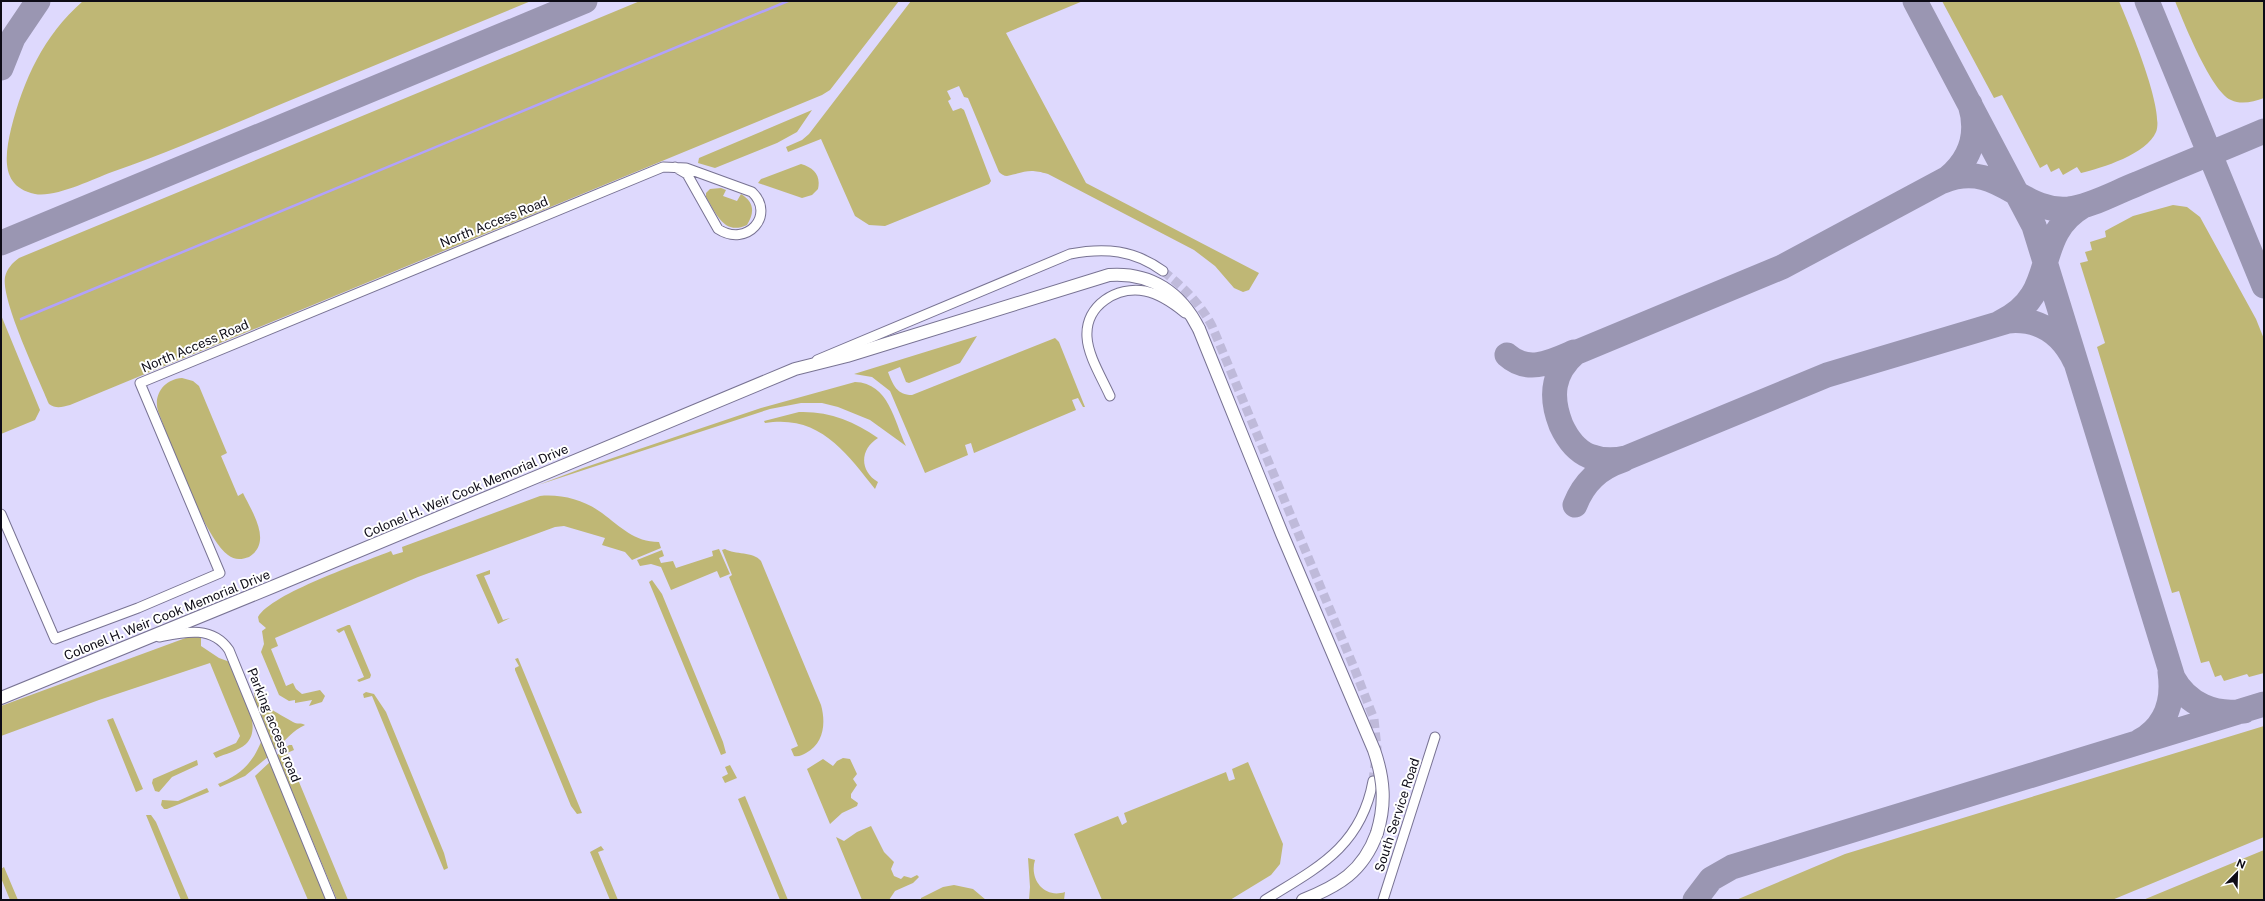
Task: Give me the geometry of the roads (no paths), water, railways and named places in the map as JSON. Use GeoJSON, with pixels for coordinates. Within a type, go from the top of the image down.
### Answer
{"type":"FeatureCollection","features":[{"type":"Feature","properties":{"kind":"street","name":"North Access Road"},"geometry":{"type":"LineString","coordinates":[[1,514],[55,639],[138,608],[220,573],[140,383],[652,170],[675,167],[686,168],[745,188],[758,198],[761,205],[759,219],[750,231],[742,235],[726,234],[713,222],[687,174],[675,167]]}},
{"type":"Feature","properties":{"kind":"street"},"geometry":{"type":"LineString","coordinates":[[795,369],[856,342],[1070,254],[1086,250],[1118,251],[1138,256],[1163,271]]}},
{"type":"Feature","properties":{"kind":"street","name":"Colonel H. Weir Cook Memorial Drive"},"geometry":{"type":"LineString","coordinates":[[1,698],[795,369],[847,356],[1095,278],[1109,275],[1128,275],[1156,284],[1174,295],[1184,304],[1199,329],[1282,534],[1374,750],[1382,775],[1384,794],[1377,834],[1364,860],[1347,877],[1328,889],[1303,900]]}},
{"type":"Feature","properties":{"kind":"street"},"geometry":{"type":"LineString","coordinates":[[1110,396],[1087,338],[1090,318],[1101,303],[1111,296],[1124,291],[1152,293],[1179,308],[1199,329]]}},
{"type":"Feature","properties":{"kind":"street","name":"Parking access road"},"geometry":{"type":"LineString","coordinates":[[139,641],[201,632],[212,635],[226,645],[232,655],[331,900]]}},
{"type":"Feature","properties":{"kind":"street","name":"South Service Road"},"geometry":{"type":"LineString","coordinates":[[1383,900],[1435,737]]}},
{"type":"Feature","properties":{"kind":"street"},"geometry":{"type":"LineString","coordinates":[[1265,900],[1318,867],[1346,842],[1364,814],[1373,781]]}},
{"type":"Feature","properties":{"kind":"waterway"},"geometry":{"type":"LineString","coordinates":[[21,319],[788,1]]}},
{"type":"Feature","properties":{"kind":"tunnel"},"geometry":{"type":"LineString","coordinates":[[1163,271],[1190,296],[1202,310],[1212,326],[1353,665],[1374,719],[1377,748],[1373,781]]}}]}
